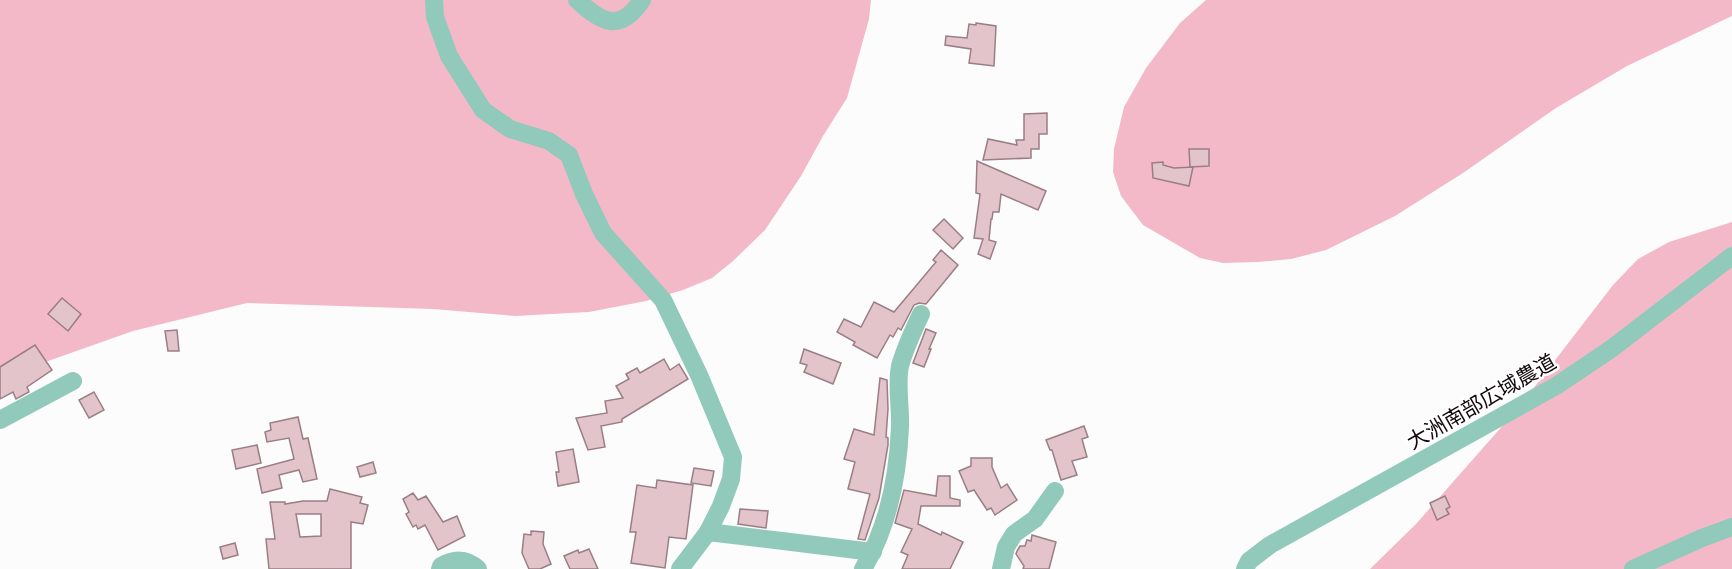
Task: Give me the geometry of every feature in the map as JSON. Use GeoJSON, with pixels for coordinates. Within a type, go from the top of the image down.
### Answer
{"type":"FeatureCollection","features":[{"type":"Feature","properties":{"kind":"street"},"geometry":{"type":"LineString","coordinates":[[434,0],[435,17],[449,56],[483,110],[510,129],[549,141],[569,155],[584,194],[603,233],[663,300],[699,375],[733,457],[731,479],[708,532],[680,569]]}},
{"type":"Feature","properties":{"kind":"street"},"geometry":{"type":"LineString","coordinates":[[577,0],[602,20],[619,22],[632,14],[642,0]]}},
{"type":"Feature","properties":{"kind":"street","name":"大洲南部広域農道"},"geometry":{"type":"LineString","coordinates":[[1245,569],[1249,561],[1270,545],[1556,386],[1619,343],[1732,256]]}},
{"type":"Feature","properties":{"kind":"street"},"geometry":{"type":"LineString","coordinates":[[862,569],[873,552],[890,502],[896,471],[900,427],[900,369],[909,340],[921,315]]}},
{"type":"Feature","properties":{"kind":"street"},"geometry":{"type":"LineString","coordinates":[[0,420],[73,381]]}},
{"type":"Feature","properties":{"kind":"street"},"geometry":{"type":"LineString","coordinates":[[1001,569],[1006,547],[1014,534],[1035,519],[1055,491]]}},
{"type":"Feature","properties":{"kind":"street"},"geometry":{"type":"LineString","coordinates":[[1633,569],[1732,527]]}},
{"type":"Feature","properties":{"kind":"street"},"geometry":{"type":"LineString","coordinates":[[708,532],[873,552]]}},
{"type":"Feature","properties":{"kind":"street"},"geometry":{"type":"LineString","coordinates":[[440,569],[450,561],[462,559],[478,569]]}},
{"type":"Feature","properties":{"kind":"shaded area"},"geometry":{"type":"Polygon","coordinates":[[[0,0],[871,0],[869,19],[847,98],[801,176],[765,230],[712,278],[646,301],[589,312],[515,316],[433,309],[247,303],[133,331],[0,378],[0,0]]]}},
{"type":"Feature","properties":{"kind":"shaded area"},"geometry":{"type":"Polygon","coordinates":[[[1206,0],[1732,0],[1732,16],[1627,66],[1556,108],[1463,173],[1395,216],[1326,250],[1291,259],[1223,263],[1200,258],[1143,225],[1121,196],[1113,172],[1114,149],[1124,107],[1146,68],[1180,23],[1206,0]]]}},
{"type":"Feature","properties":{"kind":"shaded area"},"geometry":{"type":"Polygon","coordinates":[[[1732,222],[1732,569],[1370,569],[1416,524],[1519,407],[1613,285],[1638,259],[1669,242],[1732,222]]]}},
{"type":"Feature","properties":{"kind":"building"},"geometry":{"type":"Polygon","coordinates":[[[976,23],[996,26],[994,66],[969,63],[971,49],[945,45],[946,36],[967,38],[969,24],[976,25],[976,23]]]}},
{"type":"Feature","properties":{"kind":"building"},"geometry":{"type":"Polygon","coordinates":[[[1047,113],[1047,134],[1039,134],[1039,149],[1031,149],[1031,158],[983,160],[988,139],[1017,145],[1016,140],[1024,140],[1024,114],[1047,113]]]}},
{"type":"Feature","properties":{"kind":"building"},"geometry":{"type":"Polygon","coordinates":[[[1189,149],[1209,149],[1209,166],[1190,167],[1189,149]]]}},
{"type":"Feature","properties":{"kind":"building"},"geometry":{"type":"Polygon","coordinates":[[[977,161],[1046,191],[1038,210],[1001,194],[999,212],[993,212],[991,219],[989,240],[996,242],[990,259],[978,254],[983,239],[974,238],[980,194],[976,193],[977,161]]]}},
{"type":"Feature","properties":{"kind":"building"},"geometry":{"type":"Polygon","coordinates":[[[1163,162],[1163,165],[1174,168],[1193,167],[1189,186],[1153,178],[1152,163],[1163,162]]]}},
{"type":"Feature","properties":{"kind":"building"},"geometry":{"type":"Polygon","coordinates":[[[944,219],[963,238],[953,249],[933,230],[944,219]]]}},
{"type":"Feature","properties":{"kind":"building"},"geometry":{"type":"Polygon","coordinates":[[[941,250],[958,265],[926,304],[914,305],[901,330],[898,328],[893,337],[890,335],[877,358],[853,345],[855,342],[837,332],[844,319],[861,327],[874,302],[894,312],[936,262],[933,260],[941,250]]]}},
{"type":"Feature","properties":{"kind":"building"},"geometry":{"type":"Polygon","coordinates":[[[62,298],[81,314],[68,331],[48,314],[62,298]]]}},
{"type":"Feature","properties":{"kind":"building"},"geometry":{"type":"Polygon","coordinates":[[[926,329],[936,333],[924,367],[913,363],[926,329]]]}},
{"type":"Feature","properties":{"kind":"building"},"geometry":{"type":"Polygon","coordinates":[[[177,330],[179,351],[168,351],[165,331],[177,330]]]}},
{"type":"Feature","properties":{"kind":"building"},"geometry":{"type":"Polygon","coordinates":[[[35,345],[52,370],[27,387],[29,392],[16,399],[13,392],[0,399],[0,367],[35,345]]]}},
{"type":"Feature","properties":{"kind":"building"},"geometry":{"type":"Polygon","coordinates":[[[804,349],[841,363],[833,384],[804,372],[807,365],[800,363],[804,349]]]}},
{"type":"Feature","properties":{"kind":"building"},"geometry":{"type":"Polygon","coordinates":[[[664,359],[670,370],[679,364],[688,379],[622,419],[622,422],[601,426],[605,447],[588,450],[576,418],[607,413],[605,401],[623,398],[616,386],[629,379],[626,374],[637,368],[640,373],[664,359]]]}},
{"type":"Feature","properties":{"kind":"building"},"geometry":{"type":"Polygon","coordinates":[[[880,378],[887,380],[886,437],[888,445],[879,498],[865,540],[858,539],[870,494],[848,489],[855,462],[844,459],[854,429],[874,435],[880,378]]]}},
{"type":"Feature","properties":{"kind":"building"},"geometry":{"type":"Polygon","coordinates":[[[94,392],[104,410],[89,418],[79,400],[94,392]]]}},
{"type":"Feature","properties":{"kind":"building"},"geometry":{"type":"Polygon","coordinates":[[[298,417],[303,439],[308,438],[317,479],[303,482],[299,470],[279,475],[282,488],[262,493],[257,469],[294,459],[289,438],[267,442],[265,432],[271,430],[270,423],[298,417]]]}},
{"type":"Feature","properties":{"kind":"building"},"geometry":{"type":"Polygon","coordinates":[[[1084,426],[1088,437],[1082,439],[1087,457],[1072,461],[1077,475],[1061,480],[1052,450],[1046,440],[1084,426]]]}},
{"type":"Feature","properties":{"kind":"building"},"geometry":{"type":"Polygon","coordinates":[[[257,445],[261,463],[236,469],[232,450],[257,445]]]}},
{"type":"Feature","properties":{"kind":"building"},"geometry":{"type":"Polygon","coordinates":[[[573,449],[579,482],[558,486],[556,472],[559,472],[556,452],[573,449]]]}},
{"type":"Feature","properties":{"kind":"building"},"geometry":{"type":"Polygon","coordinates":[[[971,458],[992,458],[992,467],[1001,488],[1007,484],[1017,500],[995,515],[991,508],[987,510],[974,490],[968,492],[959,471],[971,466],[971,458]]]}},
{"type":"Feature","properties":{"kind":"building"},"geometry":{"type":"Polygon","coordinates":[[[373,462],[376,473],[360,477],[357,467],[373,462]]]}},
{"type":"Feature","properties":{"kind":"building"},"geometry":{"type":"Polygon","coordinates":[[[694,468],[714,471],[711,486],[691,483],[694,468]]]}},
{"type":"Feature","properties":{"kind":"building"},"geometry":{"type":"Polygon","coordinates":[[[938,476],[950,476],[950,498],[960,500],[960,506],[921,506],[918,524],[963,542],[950,569],[902,569],[908,555],[901,552],[912,529],[895,523],[904,490],[936,496],[938,476]]]}},
{"type":"Feature","properties":{"kind":"building"},"geometry":{"type":"Polygon","coordinates":[[[657,480],[693,485],[686,539],[669,537],[665,568],[631,563],[636,532],[630,532],[637,485],[656,488],[657,480]]]}},
{"type":"Feature","properties":{"kind":"building"},"geometry":{"type":"Polygon","coordinates":[[[330,489],[362,497],[360,503],[368,505],[363,524],[351,522],[351,569],[269,569],[266,539],[275,539],[270,502],[285,502],[285,504],[327,501],[330,489]],[[296,514],[300,537],[321,536],[321,514],[296,514]]]}},
{"type":"Feature","properties":{"kind":"building"},"geometry":{"type":"Polygon","coordinates":[[[413,493],[418,500],[426,496],[443,522],[457,516],[465,536],[438,550],[425,525],[418,529],[416,525],[413,527],[406,514],[409,512],[403,499],[413,493]]]}},
{"type":"Feature","properties":{"kind":"building"},"geometry":{"type":"Polygon","coordinates":[[[1445,496],[1450,507],[1446,509],[1449,514],[1437,520],[1430,503],[1445,496]]]}},
{"type":"Feature","properties":{"kind":"building"},"geometry":{"type":"Polygon","coordinates":[[[740,509],[768,511],[766,528],[738,524],[740,509]]]}},
{"type":"Feature","properties":{"kind":"building"},"geometry":{"type":"Polygon","coordinates":[[[531,531],[544,532],[543,544],[551,564],[540,569],[529,569],[522,553],[524,534],[531,535],[531,531]]]}},
{"type":"Feature","properties":{"kind":"building"},"geometry":{"type":"Polygon","coordinates":[[[1032,535],[1056,542],[1049,569],[1023,569],[1024,566],[1016,554],[1020,546],[1025,546],[1027,540],[1031,541],[1032,535]]]}},
{"type":"Feature","properties":{"kind":"building"},"geometry":{"type":"Polygon","coordinates":[[[235,543],[238,555],[223,559],[220,547],[235,543]]]}},
{"type":"Feature","properties":{"kind":"building"},"geometry":{"type":"Polygon","coordinates":[[[589,549],[598,569],[570,569],[564,556],[578,550],[579,553],[589,549]]]}}]}
